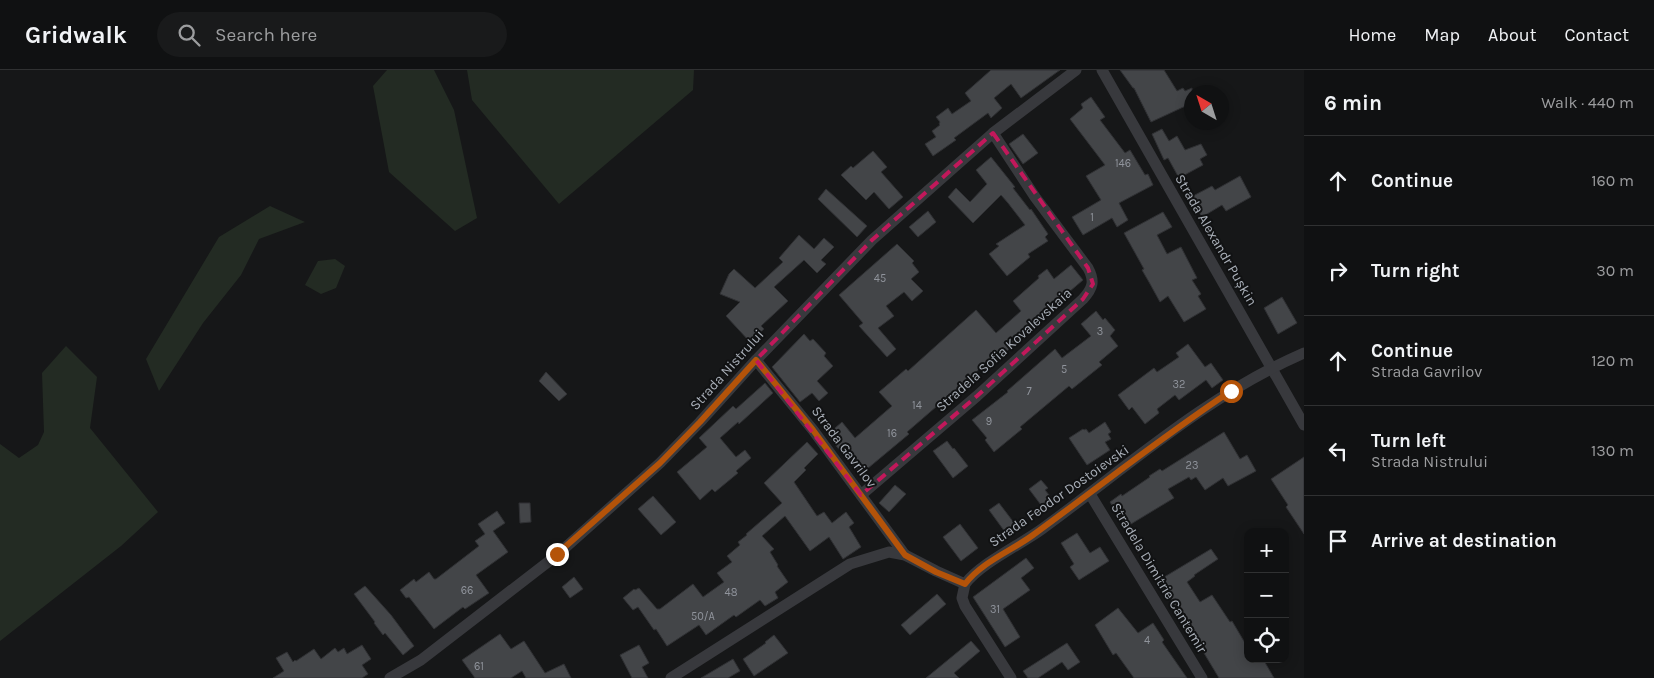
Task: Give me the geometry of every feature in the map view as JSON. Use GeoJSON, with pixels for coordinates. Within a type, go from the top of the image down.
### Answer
{"type":"FeatureCollection","features":[{"type":"Feature","properties":{"kind":"street","name":"Strada Nistrului"},"geometry":{"type":"LineString","coordinates":[[390,678],[421,660],[557,554],[660,463],[872,240],[993,133],[1076,70]]}},
{"type":"Feature","properties":{"kind":"street","name":"Strada Alexandr Pușkin"},"geometry":{"type":"LineString","coordinates":[[1102,70],[1304,424]]}},
{"type":"Feature","properties":{"kind":"street","name":"Stradela Sofia Kovalevskaia"},"geometry":{"type":"LineString","coordinates":[[861,495],[977,396],[1083,299],[1090,292],[1093,284],[1088,268],[1035,197],[993,133]]}},
{"type":"Feature","properties":{"kind":"street","name":"Strada Feodor Dostoievski"},"geometry":{"type":"LineString","coordinates":[[965,584],[970,576],[1023,543],[1189,419],[1271,367],[1304,353]]}},
{"type":"Feature","properties":{"kind":"street","name":"Strada Gavrilov"},"geometry":{"type":"LineString","coordinates":[[756,360],[813,430],[905,555]]}},
{"type":"Feature","properties":{"kind":"street","name":"Stradela Dimitrie Cantemir"},"geometry":{"type":"LineString","coordinates":[[1090,494],[1202,678]]}},
{"type":"Feature","properties":{"kind":"street"},"geometry":{"type":"LineString","coordinates":[[671,678],[850,564],[869,556],[890,552],[905,555],[936,572],[965,584],[962,598],[965,606],[1011,678]]}},
{"type":"Feature","properties":{"kind":"highlighted area"},"geometry":{"type":"Polygon","coordinates":[[[993,133],[1088,268],[1093,284],[1083,299],[977,396],[861,495],[756,360],[872,240],[993,133]]]}},
{"type":"Feature","properties":{"kind":"shaded area"},"geometry":{"type":"Polygon","coordinates":[[[387,70],[434,70],[454,110],[477,218],[455,231],[389,172],[373,86],[387,70]]]}},
{"type":"Feature","properties":{"kind":"shaded area"},"geometry":{"type":"Polygon","coordinates":[[[467,70],[694,70],[693,90],[559,204],[472,100],[467,70]]]}},
{"type":"Feature","properties":{"kind":"shaded area"},"geometry":{"type":"Polygon","coordinates":[[[270,206],[305,222],[259,239],[241,275],[203,323],[159,391],[146,359],[219,237],[270,206]]]}},
{"type":"Feature","properties":{"kind":"shaded area"},"geometry":{"type":"Polygon","coordinates":[[[335,259],[345,266],[336,288],[321,294],[305,285],[318,261],[335,259]]]}},
{"type":"Feature","properties":{"kind":"shaded area"},"geometry":{"type":"Polygon","coordinates":[[[66,346],[97,377],[90,428],[158,512],[121,546],[0,641],[0,444],[19,458],[38,445],[44,432],[42,373],[66,346]]]}},
{"type":"Feature","properties":{"kind":"building"},"geometry":{"type":"Polygon","coordinates":[[[991,70],[1060,70],[1021,98],[1011,84],[994,98],[1002,108],[991,118],[988,113],[954,138],[956,140],[933,156],[925,144],[936,137],[932,131],[940,125],[940,122],[936,117],[948,108],[952,114],[971,101],[965,93],[991,70]]]}},
{"type":"Feature","properties":{"kind":"building"},"geometry":{"type":"Polygon","coordinates":[[[1120,70],[1164,70],[1177,91],[1183,88],[1184,90],[1184,107],[1151,122],[1133,88],[1120,70]]]}},
{"type":"Feature","properties":{"kind":"building"},"geometry":{"type":"Polygon","coordinates":[[[1091,97],[1105,117],[1100,120],[1125,153],[1130,150],[1145,175],[1148,174],[1153,185],[1119,203],[1128,220],[1117,227],[1112,218],[1083,235],[1072,217],[1101,200],[1086,176],[1105,165],[1070,119],[1083,108],[1081,104],[1091,97]]]}},
{"type":"Feature","properties":{"kind":"building"},"geometry":{"type":"Polygon","coordinates":[[[1162,129],[1169,141],[1177,136],[1185,150],[1201,144],[1207,155],[1200,159],[1203,165],[1179,178],[1168,158],[1164,160],[1152,134],[1162,129]]]}},
{"type":"Feature","properties":{"kind":"building"},"geometry":{"type":"Polygon","coordinates":[[[1023,134],[1038,153],[1023,164],[1009,144],[1023,134]]]}},
{"type":"Feature","properties":{"kind":"building"},"geometry":{"type":"Polygon","coordinates":[[[873,151],[887,167],[881,172],[903,197],[889,209],[874,192],[866,200],[841,175],[851,166],[853,168],[873,151]]]}},
{"type":"Feature","properties":{"kind":"building"},"geometry":{"type":"Polygon","coordinates":[[[991,157],[1048,234],[1045,237],[1048,241],[1028,254],[1030,257],[1007,276],[989,254],[999,246],[996,244],[1025,225],[1001,195],[973,223],[948,197],[956,188],[970,202],[987,184],[976,170],[991,157]]]}},
{"type":"Feature","properties":{"kind":"building"},"geometry":{"type":"Polygon","coordinates":[[[1240,176],[1251,197],[1226,211],[1222,205],[1202,217],[1194,203],[1196,202],[1193,196],[1212,186],[1215,190],[1240,176]]]}},
{"type":"Feature","properties":{"kind":"building"},"geometry":{"type":"Polygon","coordinates":[[[826,189],[867,226],[857,237],[818,199],[826,189]]]}},
{"type":"Feature","properties":{"kind":"building"},"geometry":{"type":"Polygon","coordinates":[[[928,211],[936,222],[918,237],[909,227],[928,211]]]}},
{"type":"Feature","properties":{"kind":"building"},"geometry":{"type":"Polygon","coordinates":[[[1163,212],[1172,227],[1157,235],[1167,254],[1181,247],[1197,278],[1192,280],[1201,294],[1198,296],[1206,309],[1184,322],[1168,296],[1160,302],[1124,233],[1163,212]]]}},
{"type":"Feature","properties":{"kind":"building"},"geometry":{"type":"Polygon","coordinates":[[[799,235],[814,249],[824,238],[834,247],[821,260],[826,264],[817,273],[804,260],[774,287],[788,301],[761,326],[764,329],[750,342],[726,316],[740,302],[720,294],[729,274],[734,269],[755,288],[783,262],[779,258],[799,235]]]}},
{"type":"Feature","properties":{"kind":"building"},"geometry":{"type":"Polygon","coordinates":[[[897,244],[914,261],[912,263],[919,272],[911,279],[923,291],[912,301],[904,292],[886,306],[894,316],[878,328],[896,349],[887,357],[859,326],[863,323],[839,295],[897,244]]]}},
{"type":"Feature","properties":{"kind":"building"},"geometry":{"type":"Polygon","coordinates":[[[1071,265],[1083,280],[1021,333],[1023,336],[1007,351],[1003,347],[907,432],[909,434],[867,469],[866,467],[859,473],[827,435],[842,422],[855,438],[892,406],[879,392],[906,369],[908,371],[976,310],[996,333],[1021,311],[1013,301],[1039,278],[1038,276],[1047,269],[1054,279],[1071,265]]]}},
{"type":"Feature","properties":{"kind":"building"},"geometry":{"type":"Polygon","coordinates":[[[1282,297],[1297,323],[1278,334],[1264,308],[1282,297]]]}},
{"type":"Feature","properties":{"kind":"building"},"geometry":{"type":"Polygon","coordinates":[[[1096,311],[1115,330],[1110,336],[1118,346],[1099,362],[1102,365],[1072,389],[1069,386],[1020,427],[1022,429],[994,452],[985,440],[987,438],[972,420],[1008,392],[1055,349],[1062,358],[1091,336],[1081,324],[1096,311]]]}},
{"type":"Feature","properties":{"kind":"building"},"geometry":{"type":"Polygon","coordinates":[[[804,334],[810,341],[813,339],[826,353],[824,356],[833,366],[817,381],[828,393],[819,401],[812,393],[800,402],[772,367],[804,334]]]}},
{"type":"Feature","properties":{"kind":"building"},"geometry":{"type":"Polygon","coordinates":[[[1188,344],[1205,367],[1211,363],[1223,380],[1212,388],[1206,380],[1179,400],[1175,395],[1157,409],[1159,413],[1145,424],[1132,407],[1129,410],[1118,395],[1154,368],[1157,372],[1179,357],[1176,353],[1188,344]]]}},
{"type":"Feature","properties":{"kind":"building"},"geometry":{"type":"Polygon","coordinates":[[[546,372],[567,394],[559,401],[539,381],[546,372]]]}},
{"type":"Feature","properties":{"kind":"building"},"geometry":{"type":"Polygon","coordinates":[[[765,383],[773,393],[739,424],[738,422],[720,438],[736,457],[745,450],[751,458],[736,471],[738,473],[715,492],[712,489],[700,500],[677,472],[707,447],[699,438],[733,406],[736,409],[765,383]]]}},
{"type":"Feature","properties":{"kind":"building"},"geometry":{"type":"Polygon","coordinates":[[[1105,422],[1111,432],[1108,434],[1111,439],[1105,442],[1110,450],[1087,465],[1069,438],[1083,429],[1086,429],[1089,433],[1105,422]]]}},
{"type":"Feature","properties":{"kind":"building"},"geometry":{"type":"Polygon","coordinates":[[[1224,432],[1240,459],[1247,455],[1256,471],[1228,486],[1223,478],[1205,490],[1196,477],[1191,480],[1189,477],[1168,489],[1174,498],[1126,527],[1110,502],[1121,494],[1122,496],[1160,469],[1162,471],[1224,432]]]}},
{"type":"Feature","properties":{"kind":"building"},"geometry":{"type":"Polygon","coordinates":[[[947,441],[968,466],[953,478],[933,451],[947,441]]]}},
{"type":"Feature","properties":{"kind":"building"},"geometry":{"type":"Polygon","coordinates":[[[807,442],[818,454],[804,468],[806,470],[794,482],[817,516],[824,512],[832,523],[846,512],[854,523],[849,527],[861,547],[843,559],[829,537],[810,551],[785,516],[762,536],[774,549],[770,552],[788,582],[775,592],[778,598],[765,606],[760,600],[736,617],[734,615],[706,635],[699,625],[667,646],[638,607],[633,610],[623,598],[634,589],[639,588],[657,609],[660,609],[693,584],[703,597],[724,582],[717,573],[732,562],[727,556],[740,545],[738,542],[746,534],[782,503],[764,483],[807,442]]]}},
{"type":"Feature","properties":{"kind":"building"},"geometry":{"type":"Polygon","coordinates":[[[1304,457],[1304,534],[1286,507],[1288,505],[1271,479],[1304,457]]]}},
{"type":"Feature","properties":{"kind":"building"},"geometry":{"type":"Polygon","coordinates":[[[1041,480],[1048,488],[1045,490],[1054,501],[1044,509],[1029,489],[1041,480]]]}},
{"type":"Feature","properties":{"kind":"building"},"geometry":{"type":"Polygon","coordinates":[[[895,485],[906,494],[889,512],[879,503],[895,485]]]}},
{"type":"Feature","properties":{"kind":"building"},"geometry":{"type":"Polygon","coordinates":[[[653,496],[676,522],[661,535],[638,509],[653,496]]]}},
{"type":"Feature","properties":{"kind":"building"},"geometry":{"type":"Polygon","coordinates":[[[519,503],[530,503],[531,522],[520,523],[519,503]]]}},
{"type":"Feature","properties":{"kind":"building"},"geometry":{"type":"Polygon","coordinates":[[[999,503],[1018,528],[1008,536],[989,510],[999,503]]]}},
{"type":"Feature","properties":{"kind":"building"},"geometry":{"type":"Polygon","coordinates":[[[497,511],[505,523],[493,531],[508,552],[476,575],[489,593],[465,609],[463,607],[434,629],[409,597],[406,598],[400,590],[414,579],[416,582],[429,572],[436,579],[479,546],[475,541],[485,534],[478,524],[497,511]]]}},
{"type":"Feature","properties":{"kind":"building"},"geometry":{"type":"Polygon","coordinates":[[[960,524],[978,548],[961,561],[943,537],[960,524]]]}},
{"type":"Feature","properties":{"kind":"building"},"geometry":{"type":"Polygon","coordinates":[[[1077,533],[1090,553],[1100,547],[1109,561],[1079,580],[1070,567],[1074,564],[1061,543],[1077,533]]]}},
{"type":"Feature","properties":{"kind":"building"},"geometry":{"type":"Polygon","coordinates":[[[1211,549],[1218,559],[1187,582],[1200,602],[1212,595],[1230,622],[1232,621],[1244,641],[1244,663],[1265,663],[1274,678],[1219,678],[1166,590],[1163,592],[1156,582],[1211,549]]]}},
{"type":"Feature","properties":{"kind":"building"},"geometry":{"type":"Polygon","coordinates":[[[1026,558],[1034,568],[1021,578],[1030,590],[1003,609],[1020,637],[1005,647],[973,597],[1026,558]]]}},
{"type":"Feature","properties":{"kind":"building"},"geometry":{"type":"Polygon","coordinates":[[[574,577],[583,589],[570,598],[562,587],[574,577]]]}},
{"type":"Feature","properties":{"kind":"building"},"geometry":{"type":"Polygon","coordinates":[[[365,586],[391,615],[414,646],[403,655],[385,633],[383,635],[354,594],[365,586]]]}},
{"type":"Feature","properties":{"kind":"building"},"geometry":{"type":"Polygon","coordinates":[[[937,594],[946,604],[910,635],[901,625],[937,594]]]}},
{"type":"Feature","properties":{"kind":"building"},"geometry":{"type":"Polygon","coordinates":[[[1118,608],[1138,633],[1153,623],[1164,640],[1162,642],[1187,678],[1134,678],[1116,653],[1113,655],[1095,625],[1118,608]]]}},
{"type":"Feature","properties":{"kind":"building"},"geometry":{"type":"Polygon","coordinates":[[[500,634],[511,649],[524,641],[545,673],[564,664],[571,678],[526,678],[522,671],[511,678],[475,678],[462,660],[500,634]]]}},
{"type":"Feature","properties":{"kind":"building"},"geometry":{"type":"Polygon","coordinates":[[[774,635],[788,653],[754,676],[743,659],[774,635]]]}},
{"type":"Feature","properties":{"kind":"building"},"geometry":{"type":"Polygon","coordinates":[[[971,641],[980,651],[954,673],[959,678],[926,678],[971,641]]]}},
{"type":"Feature","properties":{"kind":"building"},"geometry":{"type":"Polygon","coordinates":[[[1067,643],[1080,662],[1068,670],[1062,662],[1038,678],[1028,678],[1023,671],[1067,643]]]}},
{"type":"Feature","properties":{"kind":"building"},"geometry":{"type":"Polygon","coordinates":[[[362,645],[371,659],[362,665],[368,674],[362,678],[273,678],[284,671],[276,658],[287,652],[293,662],[314,649],[321,659],[335,648],[338,652],[344,648],[347,654],[362,645]]]}},
{"type":"Feature","properties":{"kind":"building"},"geometry":{"type":"Polygon","coordinates":[[[639,645],[649,663],[642,667],[648,678],[632,678],[620,655],[639,645]]]}},
{"type":"Feature","properties":{"kind":"building"},"geometry":{"type":"Polygon","coordinates":[[[733,659],[740,671],[728,678],[701,678],[733,659]]]}},
{"type":"Feature","properties":{"kind":"route"},"geometry":{"type":"LineString","coordinates":[[557,554],[660,463],[756,360],[813,430],[905,555],[936,572],[965,584],[970,576],[981,568],[1023,543],[1189,419],[1231,391]]}}]}
